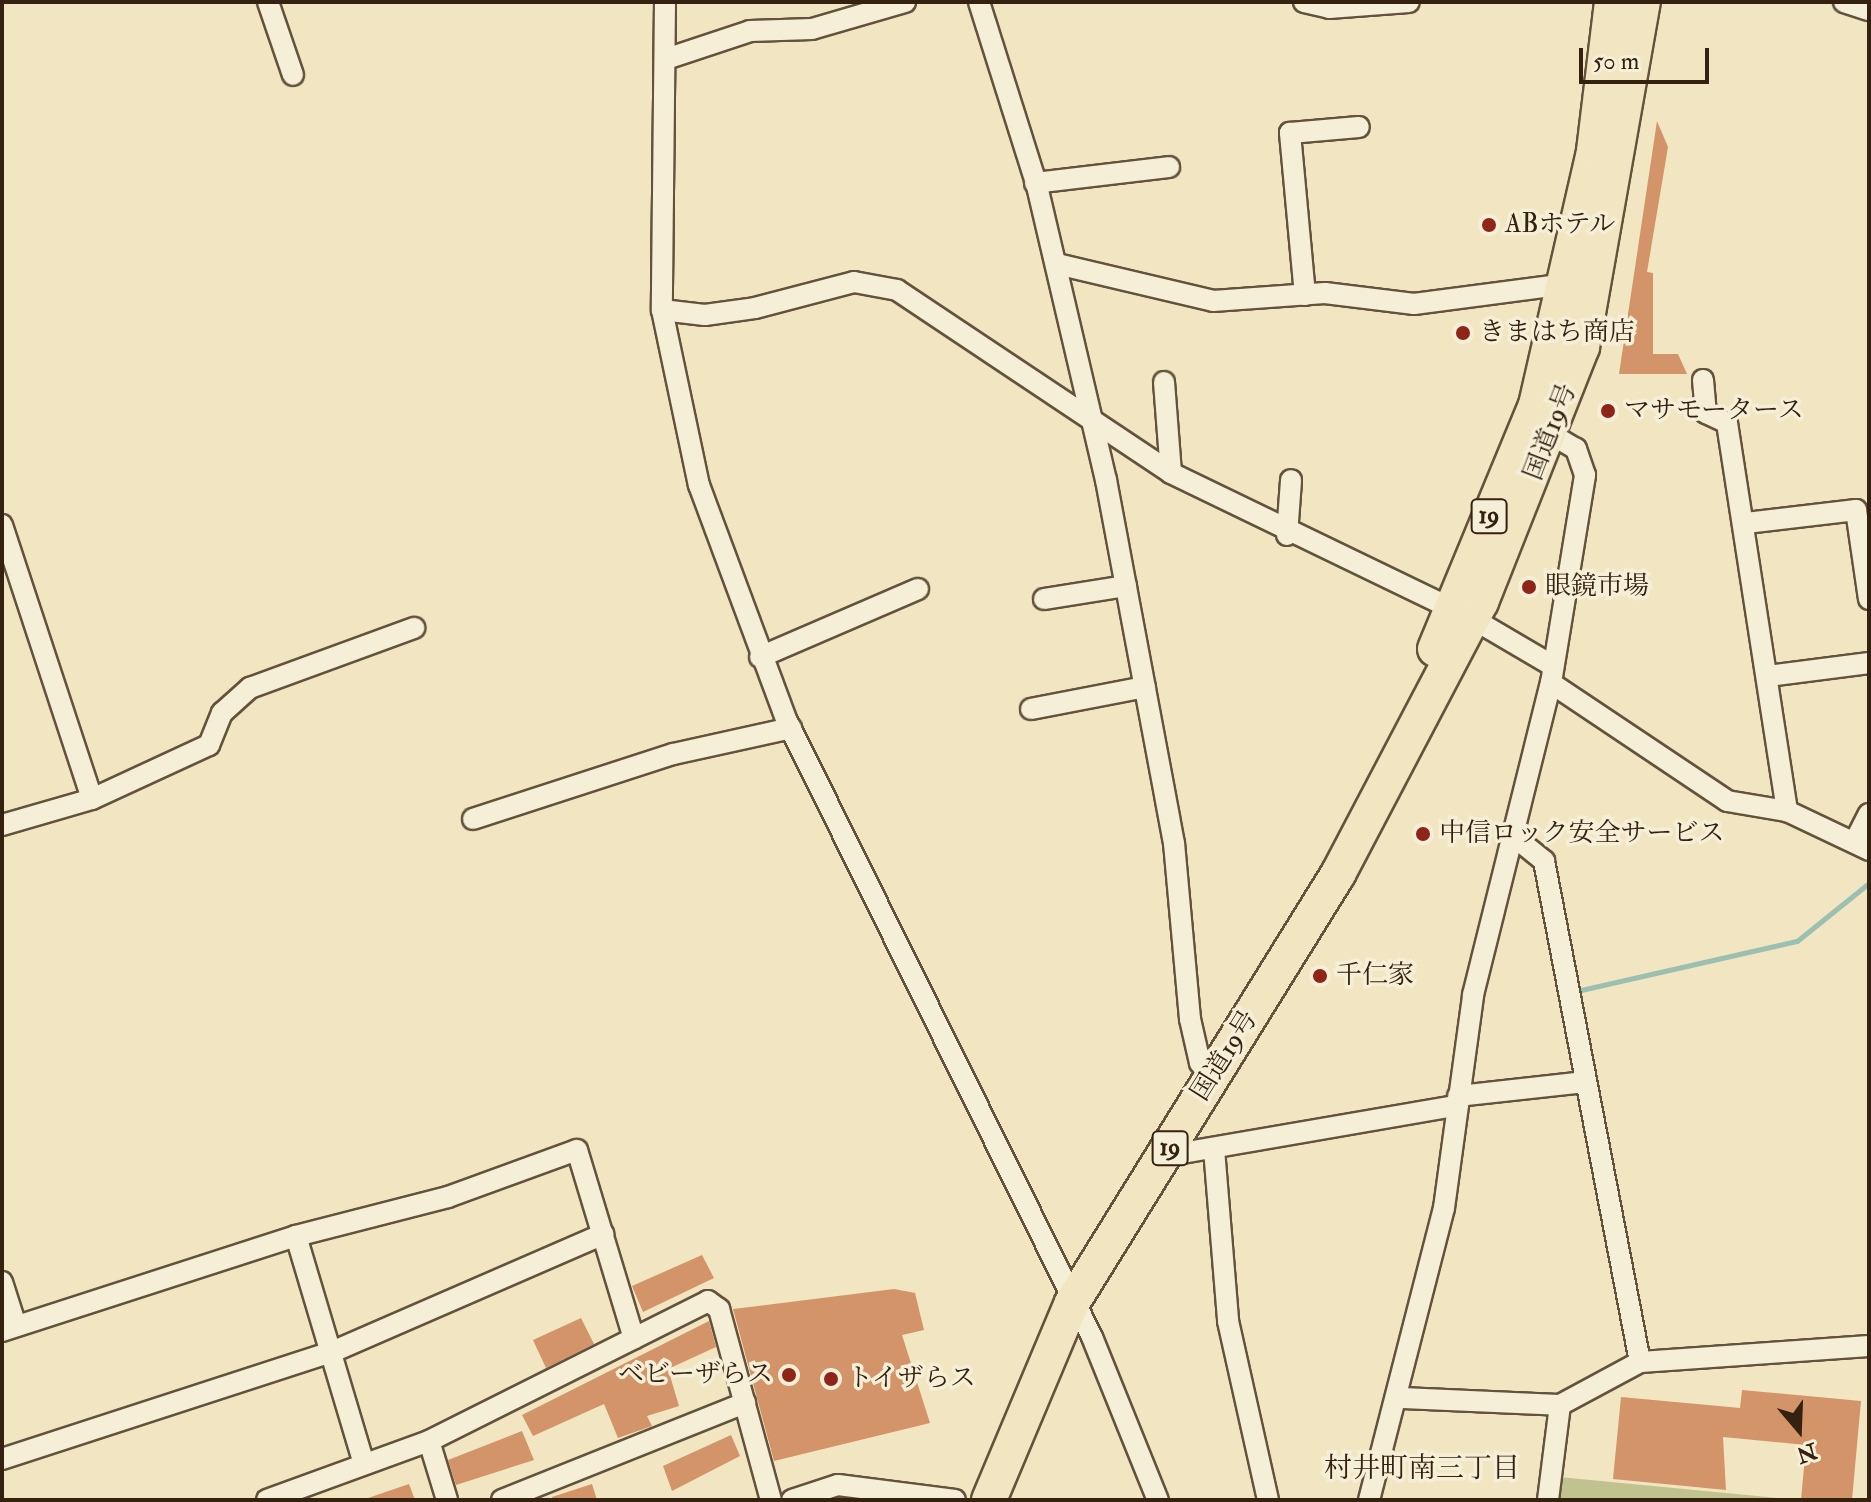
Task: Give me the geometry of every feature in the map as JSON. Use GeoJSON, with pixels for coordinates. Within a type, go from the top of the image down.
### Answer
{"type":"FeatureCollection","features":[{"type":"Feature","properties":{"kind":"highway","name":"国道19号"},"geometry":{"type":"LineString","coordinates":[[1540,428],[1565,284],[1594,151],[1612,2]]}},
{"type":"Feature","properties":{"kind":"highway","name":"国道19号"},"geometry":{"type":"LineString","coordinates":[[989,1500],[1072,1303],[1165,1156],[1386,788],[1540,428],[1582,347],[1643,2]]}},
{"type":"Feature","properties":{"kind":"street"},"geometry":{"type":"LineString","coordinates":[[268,2],[293,75]]}},
{"type":"Feature","properties":{"kind":"street"},"geometry":{"type":"LineString","coordinates":[[665,2],[669,58],[651,242],[699,485],[760,657],[791,728],[1072,1303],[1158,1500]]}},
{"type":"Feature","properties":{"kind":"street"},"geometry":{"type":"LineString","coordinates":[[669,58],[750,31],[812,29],[905,2]]}},
{"type":"Feature","properties":{"kind":"street"},"geometry":{"type":"LineString","coordinates":[[979,2],[1035,183],[1095,429],[1174,843],[1190,1019],[1200,1063],[1212,1076]]}},
{"type":"Feature","properties":{"kind":"street"},"geometry":{"type":"LineString","coordinates":[[1304,2],[1329,8],[1409,2]]}},
{"type":"Feature","properties":{"kind":"street"},"geometry":{"type":"LineString","coordinates":[[1844,2],[1869,10]]}},
{"type":"Feature","properties":{"kind":"street"},"geometry":{"type":"LineString","coordinates":[[1305,295],[1290,133],[1359,127]]}},
{"type":"Feature","properties":{"kind":"street"},"geometry":{"type":"LineString","coordinates":[[1035,183],[1169,167]]}},
{"type":"Feature","properties":{"kind":"street"},"geometry":{"type":"LineString","coordinates":[[1057,264],[1171,297],[1305,295],[1414,304],[1565,284]]}},
{"type":"Feature","properties":{"kind":"street"},"geometry":{"type":"LineString","coordinates":[[662,310],[705,315],[823,286],[878,284],[998,357],[1095,429],[1171,473],[1287,535],[1462,614],[1727,801],[1787,811],[1863,844],[1869,814]]}},
{"type":"Feature","properties":{"kind":"street"},"geometry":{"type":"LineString","coordinates":[[1703,380],[1706,413],[1727,423],[1736,505],[1746,523],[1787,811]]}},
{"type":"Feature","properties":{"kind":"street"},"geometry":{"type":"LineString","coordinates":[[1164,382],[1171,473]]}},
{"type":"Feature","properties":{"kind":"street"},"geometry":{"type":"LineString","coordinates":[[1369,1500],[1401,1398],[1444,1208],[1456,1101],[1473,995],[1517,839],[1552,675],[1585,475],[1576,449],[1540,428]]}},
{"type":"Feature","properties":{"kind":"street"},"geometry":{"type":"LineString","coordinates":[[1287,535],[1291,480]]}},
{"type":"Feature","properties":{"kind":"street"},"geometry":{"type":"LineString","coordinates":[[1746,523],[1856,510],[1869,599]]}},
{"type":"Feature","properties":{"kind":"street"},"geometry":{"type":"LineString","coordinates":[[2,525],[92,799]]}},
{"type":"Feature","properties":{"kind":"street"},"geometry":{"type":"LineString","coordinates":[[1044,599],[1126,586]]}},
{"type":"Feature","properties":{"kind":"street"},"geometry":{"type":"LineString","coordinates":[[760,657],[918,589]]}},
{"type":"Feature","properties":{"kind":"street"},"geometry":{"type":"LineString","coordinates":[[2,825],[92,799],[209,745],[222,713],[250,688],[414,628]]}},
{"type":"Feature","properties":{"kind":"street"},"geometry":{"type":"LineString","coordinates":[[1768,676],[1869,663]]}},
{"type":"Feature","properties":{"kind":"street"},"geometry":{"type":"LineString","coordinates":[[1031,709],[1145,687]]}},
{"type":"Feature","properties":{"kind":"street"},"geometry":{"type":"LineString","coordinates":[[473,819],[673,754],[791,728]]}},
{"type":"Feature","properties":{"kind":"street"},"geometry":{"type":"LineString","coordinates":[[1517,839],[1544,861],[1640,1362]]}},
{"type":"Feature","properties":{"kind":"street"},"geometry":{"type":"LineString","coordinates":[[1165,1156],[1456,1101],[1584,1082]]}},
{"type":"Feature","properties":{"kind":"street"},"geometry":{"type":"LineString","coordinates":[[1214,1149],[1228,1321],[1268,1500]]}},
{"type":"Feature","properties":{"kind":"street"},"geometry":{"type":"LineString","coordinates":[[2,1282],[9,1328],[296,1236],[448,1197],[577,1150],[634,1339]]}},
{"type":"Feature","properties":{"kind":"street"},"geometry":{"type":"LineString","coordinates":[[2,1459],[332,1352],[603,1234]]}},
{"type":"Feature","properties":{"kind":"street"},"geometry":{"type":"LineString","coordinates":[[296,1236],[364,1464]]}},
{"type":"Feature","properties":{"kind":"street"},"geometry":{"type":"LineString","coordinates":[[267,1500],[319,1491],[364,1464],[429,1441],[708,1301],[719,1309],[771,1500]]}},
{"type":"Feature","properties":{"kind":"street"},"geometry":{"type":"LineString","coordinates":[[1401,1398],[1560,1405],[1640,1362],[1869,1346]]}},
{"type":"Feature","properties":{"kind":"street"},"geometry":{"type":"LineString","coordinates":[[502,1500],[745,1403]]}},
{"type":"Feature","properties":{"kind":"street"},"geometry":{"type":"LineString","coordinates":[[1548,1500],[1560,1405]]}},
{"type":"Feature","properties":{"kind":"street"},"geometry":{"type":"LineString","coordinates":[[429,1441],[447,1500]]}},
{"type":"Feature","properties":{"kind":"street"},"geometry":{"type":"LineString","coordinates":[[792,1500],[820,1496],[838,1485],[889,1488],[955,1500]]}},
{"type":"Feature","properties":{"kind":"green space"},"geometry":{"type":"Polygon","coordinates":[[[1559,1477],[1778,1498],[1557,1500],[1559,1477]]]}},
{"type":"Feature","properties":{"kind":"building"},"geometry":{"type":"Polygon","coordinates":[[[1657,121],[1668,147],[1647,272],[1653,273],[1653,354],[1678,354],[1687,374],[1619,374],[1657,121]]]}},
{"type":"Feature","properties":{"kind":"building"},"geometry":{"type":"Polygon","coordinates":[[[702,1255],[714,1278],[643,1312],[632,1286],[702,1255]]]}},
{"type":"Feature","properties":{"kind":"building","name":"トイザらス"},"geometry":{"type":"Polygon","coordinates":[[[894,1289],[915,1293],[924,1330],[902,1335],[930,1423],[774,1461],[733,1309],[894,1289]]]}},
{"type":"Feature","properties":{"kind":"building"},"geometry":{"type":"Polygon","coordinates":[[[581,1318],[594,1344],[546,1368],[533,1340],[581,1318]]]}},
{"type":"Feature","properties":{"kind":"building"},"geometry":{"type":"Polygon","coordinates":[[[709,1321],[716,1347],[668,1369],[679,1406],[647,1416],[652,1426],[618,1438],[604,1404],[533,1436],[522,1415],[709,1321]]]}},
{"type":"Feature","properties":{"kind":"building"},"geometry":{"type":"Polygon","coordinates":[[[1742,1390],[1861,1401],[1852,1500],[1801,1500],[1806,1445],[1723,1437],[1726,1490],[1613,1479],[1621,1397],[1740,1408],[1742,1390]]]}},
{"type":"Feature","properties":{"kind":"building"},"geometry":{"type":"Polygon","coordinates":[[[522,1431],[534,1460],[456,1485],[448,1460],[522,1431]]]}},
{"type":"Feature","properties":{"kind":"building"},"geometry":{"type":"Polygon","coordinates":[[[731,1435],[740,1456],[672,1491],[663,1466],[731,1435]]]}},
{"type":"Feature","properties":{"kind":"building"},"geometry":{"type":"Polygon","coordinates":[[[409,1484],[415,1500],[368,1498],[409,1484]]]}},
{"type":"Feature","properties":{"kind":"building"},"geometry":{"type":"Polygon","coordinates":[[[592,1484],[597,1500],[553,1500],[552,1497],[592,1484]]]}},
{"type":"Feature","properties":{"kind":"waterway"},"geometry":{"type":"LineString","coordinates":[[1581,990],[1797,941],[1869,883]]}},
{"type":"Feature","properties":{"kind":"place","name":"ABホテル"},"geometry":{"type":"Point","coordinates":[1489,225]}},
{"type":"Feature","properties":{"kind":"place","name":"きまはち商店"},"geometry":{"type":"Point","coordinates":[1463,333]}},
{"type":"Feature","properties":{"kind":"place","name":"マサモータース"},"geometry":{"type":"Point","coordinates":[1608,411]}},
{"type":"Feature","properties":{"kind":"place","name":"眼鏡市場"},"geometry":{"type":"Point","coordinates":[1529,587]}},
{"type":"Feature","properties":{"kind":"place","name":"中信ロック安全サービス"},"geometry":{"type":"Point","coordinates":[1423,834]}},
{"type":"Feature","properties":{"kind":"place","name":"千仁家"},"geometry":{"type":"Point","coordinates":[1320,976]}},
{"type":"Feature","properties":{"kind":"place","name":"ベビーザらス"},"geometry":{"type":"Point","coordinates":[789,1375]}},
{"type":"Feature","properties":{"kind":"place","name":"トイザらス"},"geometry":{"type":"Point","coordinates":[831,1379]}},
{"type":"Feature","properties":{"kind":"district","name":"村井町南三丁目"},"geometry":{"type":"Point","coordinates":[1422,1469]}}]}
